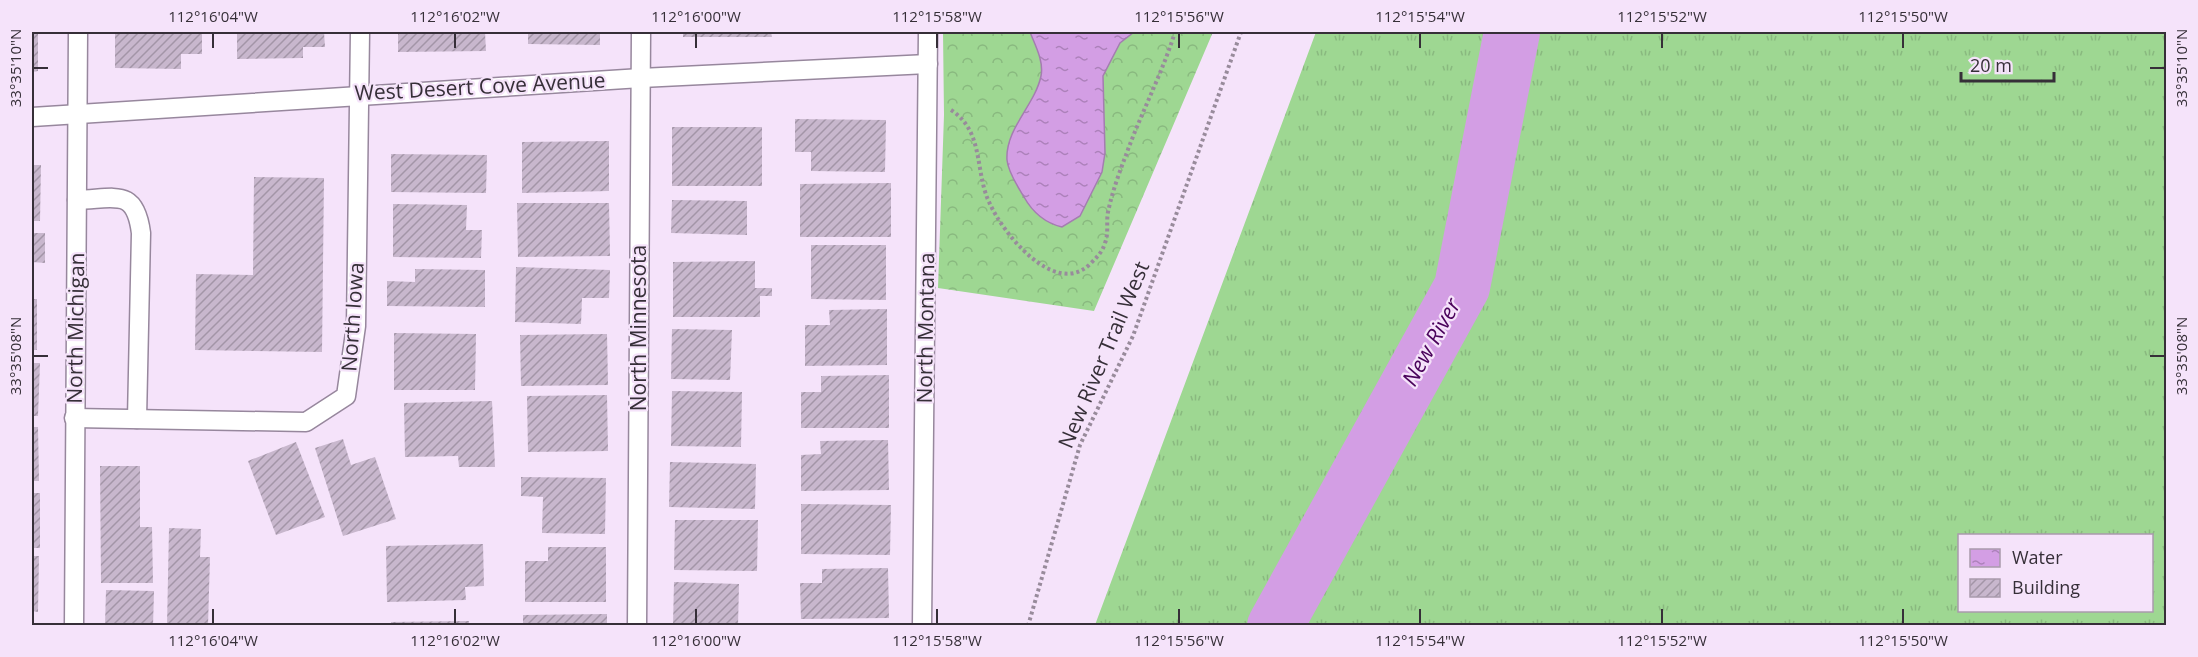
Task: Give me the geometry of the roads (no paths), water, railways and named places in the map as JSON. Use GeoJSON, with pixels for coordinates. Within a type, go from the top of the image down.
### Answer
{"type":"FeatureCollection","features":[{"type":"Feature","properties":{"kind":"lane","name":"North Michigan"},"geometry":{"type":"LineString","coordinates":[[74,626],[78,32]]}},
{"type":"Feature","properties":{"kind":"lane","name":"North Iowa"},"geometry":{"type":"LineString","coordinates":[[74,418],[306,422],[346,396],[356,326],[360,32]]}},
{"type":"Feature","properties":{"kind":"lane","name":"North Minnesota"},"geometry":{"type":"LineString","coordinates":[[636,626],[641,32]]}},
{"type":"Feature","properties":{"kind":"lane","name":"North Montana"},"geometry":{"type":"LineString","coordinates":[[922,626],[928,32]]}},
{"type":"Feature","properties":{"kind":"lane","name":"West Desert Cove Avenue"},"geometry":{"type":"LineString","coordinates":[[32,117],[360,94],[928,64]]}},
{"type":"Feature","properties":{"kind":"lane"},"geometry":{"type":"LineString","coordinates":[[77,200],[122,198],[133,204],[138,213],[141,233],[137,419]]}},
{"type":"Feature","properties":{"kind":"water"},"geometry":{"type":"Polygon","coordinates":[[[1030,32],[1134,32],[1120,43],[1103,76],[1105,153],[1102,172],[1080,216],[1062,227],[1045,220],[1031,208],[1009,169],[1007,160],[1015,127],[1033,97],[1041,76],[1040,59],[1030,32]]]}},
{"type":"Feature","properties":{"kind":"waterway","name":"New River"},"geometry":{"type":"LineString","coordinates":[[1275,626],[1462,287],[1512,32]]}}]}
